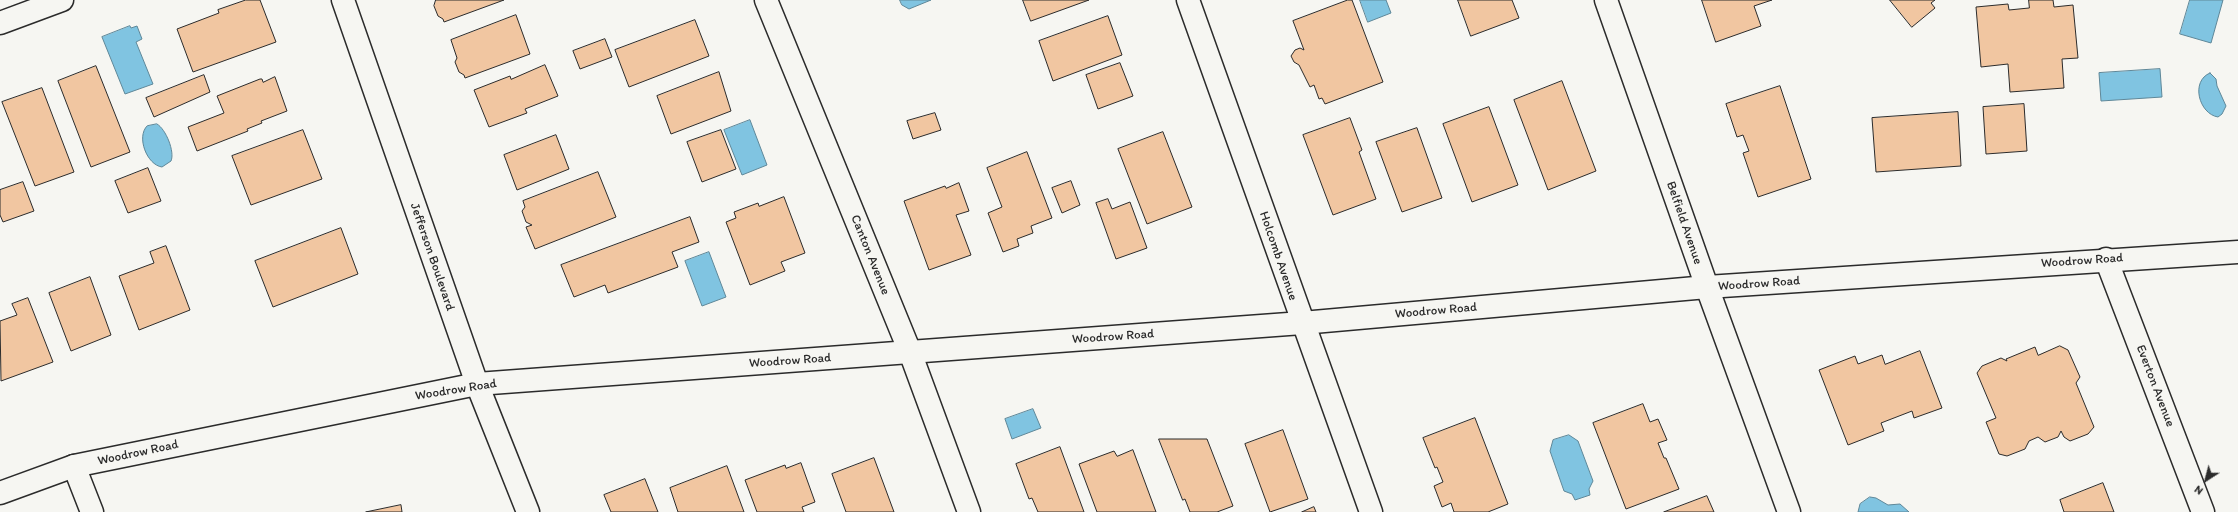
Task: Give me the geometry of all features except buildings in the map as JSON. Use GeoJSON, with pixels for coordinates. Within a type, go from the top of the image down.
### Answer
{"type":"FeatureCollection","features":[{"type":"Feature","properties":{"kind":"street"},"geometry":{"type":"LineString","coordinates":[[0,23],[62,0]]}},
{"type":"Feature","properties":{"kind":"street","name":"Jefferson Boulevard"},"geometry":{"type":"LineString","coordinates":[[343,0],[477,384],[528,512]]}},
{"type":"Feature","properties":{"kind":"street","name":"Canton Avenue"},"geometry":{"type":"LineString","coordinates":[[766,0],[910,352],[969,512]]}},
{"type":"Feature","properties":{"kind":"street","name":"Holcomb Avenue"},"geometry":{"type":"LineString","coordinates":[[1188,0],[1302,323],[1371,512]]}},
{"type":"Feature","properties":{"kind":"street","name":"Belfield Avenue"},"geometry":{"type":"LineString","coordinates":[[1606,0],[1707,287],[1789,512]]}},
{"type":"Feature","properties":{"kind":"street","name":"Woodrow Road"},"geometry":{"type":"LineString","coordinates":[[0,493],[74,466],[477,384],[1302,323],[1707,287],[2106,259],[2238,252]]}},
{"type":"Feature","properties":{"kind":"street","name":"Everton Avenue"},"geometry":{"type":"LineString","coordinates":[[2106,259],[2203,512]]}},
{"type":"Feature","properties":{"kind":"street"},"geometry":{"type":"LineString","coordinates":[[74,466],[92,512]]}},
{"type":"Feature","properties":{"kind":"water"},"geometry":{"type":"Polygon","coordinates":[[[900,0],[931,0],[909,9],[902,5],[900,0]]]}},
{"type":"Feature","properties":{"kind":"water"},"geometry":{"type":"Polygon","coordinates":[[[1360,0],[1386,0],[1391,13],[1368,22],[1360,0]]]}},
{"type":"Feature","properties":{"kind":"water"},"geometry":{"type":"Polygon","coordinates":[[[2190,0],[2223,0],[2211,43],[2180,34],[2190,0]]]}},
{"type":"Feature","properties":{"kind":"water"},"geometry":{"type":"Polygon","coordinates":[[[130,26],[131,28],[137,26],[142,39],[136,42],[153,84],[125,94],[102,37],[130,26]]]}},
{"type":"Feature","properties":{"kind":"water"},"geometry":{"type":"Polygon","coordinates":[[[2160,69],[2162,97],[2101,101],[2099,73],[2160,69]]]}},
{"type":"Feature","properties":{"kind":"water"},"geometry":{"type":"Polygon","coordinates":[[[2210,73],[2216,79],[2217,86],[2226,106],[2222,114],[2218,117],[2211,115],[2206,110],[2199,97],[2200,83],[2204,77],[2210,73]]]}},
{"type":"Feature","properties":{"kind":"water"},"geometry":{"type":"Polygon","coordinates":[[[750,120],[767,165],[742,175],[724,130],[750,120]]]}},
{"type":"Feature","properties":{"kind":"water"},"geometry":{"type":"Polygon","coordinates":[[[157,124],[164,131],[172,152],[171,161],[162,167],[157,165],[148,156],[143,143],[144,131],[147,126],[157,124]]]}},
{"type":"Feature","properties":{"kind":"water"},"geometry":{"type":"Polygon","coordinates":[[[709,252],[726,297],[702,306],[685,261],[709,252]]]}},
{"type":"Feature","properties":{"kind":"water"},"geometry":{"type":"Polygon","coordinates":[[[1033,409],[1041,428],[1012,439],[1005,419],[1033,409]]]}},
{"type":"Feature","properties":{"kind":"water"},"geometry":{"type":"Polygon","coordinates":[[[1569,435],[1578,441],[1593,481],[1589,489],[1590,495],[1575,500],[1572,494],[1564,491],[1550,451],[1553,440],[1569,435]]]}},
{"type":"Feature","properties":{"kind":"water"},"geometry":{"type":"Polygon","coordinates":[[[1870,497],[1876,498],[1888,505],[1900,504],[1909,512],[1858,512],[1860,504],[1870,497]]]}}]}
